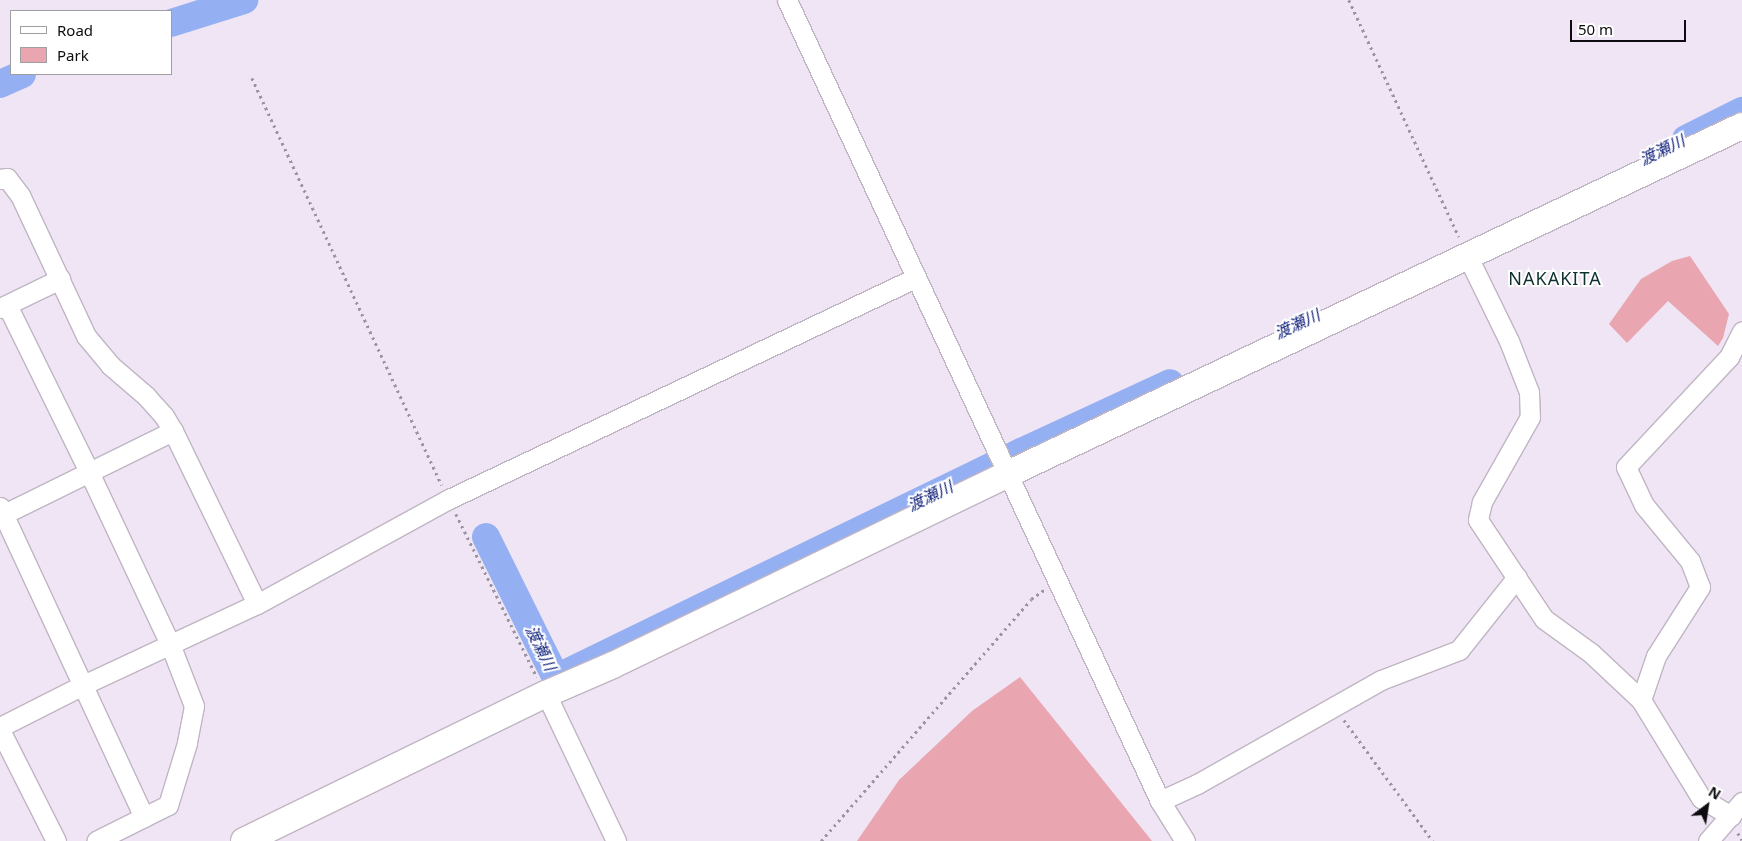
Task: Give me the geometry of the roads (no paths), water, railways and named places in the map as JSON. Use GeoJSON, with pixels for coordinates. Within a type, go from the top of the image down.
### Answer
{"type":"FeatureCollection","features":[{"type":"Feature","properties":{"kind":"street"},"geometry":{"type":"LineString","coordinates":[[788,0],[915,278],[1160,802],[1185,841]]}},
{"type":"Feature","properties":{"kind":"street"},"geometry":{"type":"LineString","coordinates":[[244,841],[546,694],[613,665],[1008,474],[1742,126]]}},
{"type":"Feature","properties":{"kind":"street"},"geometry":{"type":"LineString","coordinates":[[0,180],[7,178],[20,195],[86,336],[110,365],[146,396],[164,416],[256,604]]}},
{"type":"Feature","properties":{"kind":"street"},"geometry":{"type":"LineString","coordinates":[[1468,257],[1509,341],[1529,392],[1530,417],[1482,502],[1478,520],[1544,619],[1591,653],[1641,700],[1701,798],[1736,809],[1708,841]]}},
{"type":"Feature","properties":{"kind":"street"},"geometry":{"type":"LineString","coordinates":[[60,278],[4,307],[89,472],[170,644],[194,706],[187,743],[168,806],[96,841]]}},
{"type":"Feature","properties":{"kind":"street"},"geometry":{"type":"LineString","coordinates":[[56,841],[0,728],[83,685],[256,604],[448,499],[915,278]]}},
{"type":"Feature","properties":{"kind":"street"},"geometry":{"type":"LineString","coordinates":[[1641,700],[1656,656],[1700,587],[1690,561],[1644,505],[1626,467],[1729,357],[1742,331]]}},
{"type":"Feature","properties":{"kind":"street"},"geometry":{"type":"LineString","coordinates":[[144,817],[1,513],[173,431]]}},
{"type":"Feature","properties":{"kind":"street"},"geometry":{"type":"LineString","coordinates":[[1160,802],[1197,784],[1381,680],[1459,650],[1517,576]]}},
{"type":"Feature","properties":{"kind":"street"},"geometry":{"type":"LineString","coordinates":[[546,694],[616,841]]}},
{"type":"Feature","properties":{"kind":"waterway"},"geometry":{"type":"LineString","coordinates":[[172,23],[244,0]]}},
{"type":"Feature","properties":{"kind":"waterway"},"geometry":{"type":"LineString","coordinates":[[0,84],[20,75]]}},
{"type":"Feature","properties":{"kind":"waterway","name":"渡瀬川"},"geometry":{"type":"LineString","coordinates":[[1686,139],[1742,111]]}},
{"type":"Feature","properties":{"kind":"waterway","name":"渡瀬川"},"geometry":{"type":"LineString","coordinates":[[486,537],[556,678],[1021,452],[1170,383]]}},
{"type":"Feature","properties":{"kind":"district","name":"NAKAKITA"},"geometry":{"type":"Point","coordinates":[1555,278]}}]}
